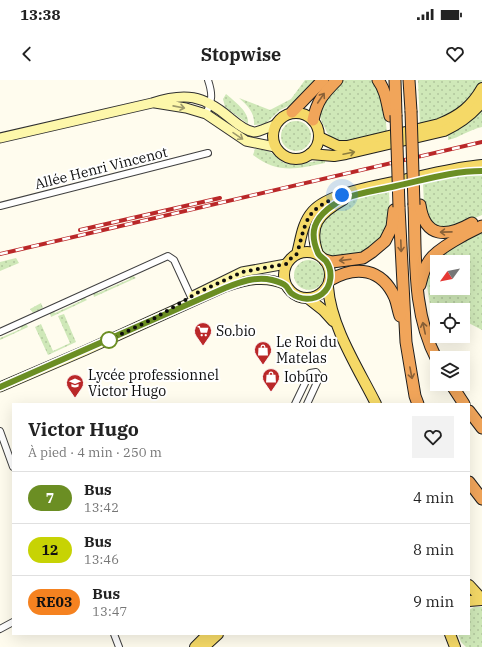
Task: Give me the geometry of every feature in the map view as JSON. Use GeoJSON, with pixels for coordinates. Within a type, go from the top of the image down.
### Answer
{"type":"FeatureCollection","features":[{"type":"Feature","properties":{"kind":"highway"},"geometry":{"type":"LineString","coordinates":[[292,112],[323,80]]}},
{"type":"Feature","properties":{"kind":"highway"},"geometry":{"type":"LineString","coordinates":[[313,120],[316,107],[322,96],[337,80]]}},
{"type":"Feature","properties":{"kind":"highway"},"geometry":{"type":"LineString","coordinates":[[378,80],[384,89],[393,116]]}},
{"type":"Feature","properties":{"kind":"highway"},"geometry":{"type":"LineString","coordinates":[[395,80],[393,116],[397,150],[397,207],[406,342]]}},
{"type":"Feature","properties":{"kind":"highway"},"geometry":{"type":"LineString","coordinates":[[409,80],[412,150],[417,205],[417,293],[424,332],[432,351]]}},
{"type":"Feature","properties":{"kind":"highway"},"geometry":{"type":"LineString","coordinates":[[417,205],[424,222],[430,228],[441,233],[455,231],[482,219]]}},
{"type":"Feature","properties":{"kind":"highway"},"geometry":{"type":"LineString","coordinates":[[322,257],[332,262],[362,258],[372,252],[385,241],[392,227],[397,207]]}},
{"type":"Feature","properties":{"kind":"highway"},"geometry":{"type":"LineString","coordinates":[[417,293],[425,269],[432,256],[461,237],[482,226]]}},
{"type":"Feature","properties":{"kind":"highway"},"geometry":{"type":"LineString","coordinates":[[329,284],[346,272],[359,270],[369,272],[378,277],[387,285],[395,298],[406,342],[415,396],[418,403]]}},
{"type":"Feature","properties":{"kind":"highway"},"geometry":{"type":"LineString","coordinates":[[456,391],[463,403]]}},
{"type":"Feature","properties":{"kind":"highway"},"geometry":{"type":"LineString","coordinates":[[470,411],[482,428]]}},
{"type":"Feature","properties":{"kind":"highway"},"geometry":{"type":"LineString","coordinates":[[470,483],[482,499]]}},
{"type":"Feature","properties":{"kind":"main road"},"geometry":{"type":"LineString","coordinates":[[319,137],[338,146],[347,146],[439,124],[460,114],[469,107],[482,88]]}},
{"type":"Feature","properties":{"kind":"main road"},"geometry":{"type":"LineString","coordinates":[[0,138],[152,103],[169,97],[180,96],[202,100],[211,104],[221,110],[242,128],[254,132],[274,125],[282,117],[292,112],[304,114],[313,120],[316,125],[319,137],[315,149],[310,154],[298,159],[291,159],[279,152],[272,140],[274,125]]}},
{"type":"Feature","properties":{"kind":"main road"},"geometry":{"type":"LineString","coordinates":[[310,154],[334,156],[346,154],[444,131],[466,119],[482,102]]}},
{"type":"Feature","properties":{"kind":"main road"},"geometry":{"type":"LineString","coordinates":[[152,103],[186,108],[206,114],[246,141],[275,147]]}},
{"type":"Feature","properties":{"kind":"main road"},"geometry":{"type":"LineString","coordinates":[[297,254],[303,230],[309,216],[317,208],[330,200],[358,190],[448,170],[482,165]]}},
{"type":"Feature","properties":{"kind":"main road"},"geometry":{"type":"LineString","coordinates":[[376,403],[335,322],[330,304],[329,266],[322,257],[314,240],[316,223],[326,211],[342,200],[448,174],[482,171]]}},
{"type":"Feature","properties":{"kind":"main road"},"geometry":{"type":"LineString","coordinates":[[322,257],[308,252],[293,256],[286,264],[284,278],[286,285],[293,294],[304,299],[317,297],[323,293],[329,284]]}},
{"type":"Feature","properties":{"kind":"main road"},"geometry":{"type":"LineString","coordinates":[[155,318],[191,297],[242,272],[286,264]]}},
{"type":"Feature","properties":{"kind":"main road"},"geometry":{"type":"LineString","coordinates":[[0,387],[92,348],[155,318],[239,283],[262,279],[271,280],[286,285]]}},
{"type":"Feature","properties":{"kind":"main road"},"geometry":{"type":"LineString","coordinates":[[309,299],[335,322]]}},
{"type":"Feature","properties":{"kind":"main road"},"geometry":{"type":"LineString","coordinates":[[470,586],[482,599]]}},
{"type":"Feature","properties":{"kind":"main road"},"geometry":{"type":"LineString","coordinates":[[470,601],[482,599]]}},
{"type":"Feature","properties":{"kind":"main road"},"geometry":{"type":"LineString","coordinates":[[195,647],[208,635]]}},
{"type":"Feature","properties":{"kind":"main road"},"geometry":{"type":"LineString","coordinates":[[204,647],[217,635]]}},
{"type":"Feature","properties":{"kind":"main road"},"geometry":{"type":"LineString","coordinates":[[447,635],[455,647]]}},
{"type":"Feature","properties":{"kind":"street"},"geometry":{"type":"LineString","coordinates":[[206,114],[211,104],[212,95],[208,80]]}},
{"type":"Feature","properties":{"kind":"street","name":"Allée Henri Vincenot"},"geometry":{"type":"LineString","coordinates":[[0,206],[208,153]]}},
{"type":"Feature","properties":{"kind":"street"},"geometry":{"type":"LineString","coordinates":[[0,332],[168,256],[174,260],[191,297]]}},
{"type":"Feature","properties":{"kind":"street"},"geometry":{"type":"LineString","coordinates":[[295,403],[310,373],[316,372],[319,378],[306,403]]}},
{"type":"Feature","properties":{"kind":"street"},"geometry":{"type":"LineString","coordinates":[[0,431],[12,464]]}},
{"type":"Feature","properties":{"kind":"street"},"geometry":{"type":"LineString","coordinates":[[0,629],[12,623]]}},
{"type":"Feature","properties":{"kind":"street"},"geometry":{"type":"LineString","coordinates":[[114,635],[119,647]]}},
{"type":"Feature","properties":{"kind":"green space"},"geometry":{"type":"Polygon","coordinates":[[[305,80],[315,80],[295,103],[280,110],[265,124],[254,125],[250,110],[239,98],[270,110],[291,99],[305,80]]]}},
{"type":"Feature","properties":{"kind":"green space"},"geometry":{"type":"Polygon","coordinates":[[[343,80],[371,80],[381,97],[386,120],[387,134],[341,141],[333,139],[329,135],[321,119],[320,110],[326,99],[343,80]]]}},
{"type":"Feature","properties":{"kind":"green space"},"geometry":{"type":"Polygon","coordinates":[[[418,80],[482,80],[474,94],[457,112],[420,126],[418,80]]]}},
{"type":"Feature","properties":{"kind":"green space"},"geometry":{"type":"Polygon","coordinates":[[[226,94],[237,103],[247,115],[248,124],[225,107],[223,99],[226,94]]]}},
{"type":"Feature","properties":{"kind":"green space"},"geometry":{"type":"Polygon","coordinates":[[[482,106],[482,127],[448,140],[448,132],[482,106]]]}},
{"type":"Feature","properties":{"kind":"green space"},"geometry":{"type":"Polygon","coordinates":[[[296,121],[307,125],[311,136],[307,147],[296,151],[285,147],[281,136],[285,125],[296,121]]]}},
{"type":"Feature","properties":{"kind":"green space"},"geometry":{"type":"Polygon","coordinates":[[[255,149],[270,152],[283,162],[293,165],[316,161],[325,161],[325,163],[296,168],[279,167],[262,161],[253,155],[255,149]]]}},
{"type":"Feature","properties":{"kind":"green space"},"geometry":{"type":"Polygon","coordinates":[[[471,174],[482,174],[482,215],[456,226],[440,228],[427,219],[424,204],[423,183],[471,174]]]}},
{"type":"Feature","properties":{"kind":"green space"},"geometry":{"type":"Polygon","coordinates":[[[389,191],[390,219],[382,237],[366,252],[337,257],[329,256],[322,250],[318,244],[320,225],[326,216],[342,205],[353,200],[389,191]]]}},
{"type":"Feature","properties":{"kind":"green space"},"geometry":{"type":"Polygon","coordinates":[[[482,231],[482,330],[470,324],[470,303],[430,304],[427,288],[427,277],[430,267],[430,295],[470,295],[470,255],[441,255],[482,231]]]}},
{"type":"Feature","properties":{"kind":"green space"},"geometry":{"type":"Polygon","coordinates":[[[16,258],[19,263],[0,271],[0,262],[16,258]]]}},
{"type":"Feature","properties":{"kind":"green space"},"geometry":{"type":"Polygon","coordinates":[[[309,260],[320,264],[324,275],[320,286],[309,290],[298,286],[294,275],[298,264],[309,260]]]}},
{"type":"Feature","properties":{"kind":"green space"},"geometry":{"type":"Polygon","coordinates":[[[132,275],[136,278],[94,297],[93,293],[97,291],[98,293],[130,279],[129,276],[132,275]]]}},
{"type":"Feature","properties":{"kind":"green space"},"geometry":{"type":"Polygon","coordinates":[[[84,297],[87,300],[51,317],[50,313],[54,311],[55,313],[81,301],[84,297]]]}},
{"type":"Feature","properties":{"kind":"green space"},"geometry":{"type":"Polygon","coordinates":[[[41,303],[43,308],[33,313],[30,309],[41,303]]]}},
{"type":"Feature","properties":{"kind":"green space"},"geometry":{"type":"Polygon","coordinates":[[[64,314],[76,342],[48,355],[35,327],[41,324],[53,351],[70,343],[58,316],[64,314]]]}},
{"type":"Feature","properties":{"kind":"green space"},"geometry":{"type":"Polygon","coordinates":[[[24,324],[28,327],[0,340],[0,338],[21,329],[20,326],[24,324]]]}},
{"type":"Feature","properties":{"kind":"green space"},"geometry":{"type":"Polygon","coordinates":[[[474,607],[482,607],[482,647],[466,647],[461,642],[458,635],[470,635],[470,609],[474,607]]]}},
{"type":"Feature","properties":{"kind":"railway"},"geometry":{"type":"LineString","coordinates":[[0,254],[482,142]]}},
{"type":"Feature","properties":{"kind":"railway"},"geometry":{"type":"LineString","coordinates":[[80,230],[220,198]]}},
{"type":"Feature","properties":{"kind":"bus line","name":"7"},"geometry":{"type":"LineString","coordinates":[[0,387],[155,318],[239,283],[255,279],[271,280],[286,285],[293,294],[298,297],[309,299],[317,297],[328,287],[330,273],[329,266],[318,254],[314,244],[314,231],[316,223],[330,208],[346,198],[358,195],[448,174],[482,171]]}},
{"type":"Feature","properties":{"kind":"place","name":"So.bio"},"geometry":{"type":"Point","coordinates":[203,346]}},
{"type":"Feature","properties":{"kind":"place","name":"Le Roi du Matelas"},"geometry":{"type":"Point","coordinates":[263,365]}},
{"type":"Feature","properties":{"kind":"place","name":"Ioburo"},"geometry":{"type":"Point","coordinates":[271,392]}},
{"type":"Feature","properties":{"kind":"place","name":"Lycée professionnel Victor Hugo"},"geometry":{"type":"Point","coordinates":[75,398]}},
{"type":"Feature","properties":{"kind":"route"},"geometry":{"type":"LineString","coordinates":[[109,340],[155,318],[197,293],[242,272],[286,264],[293,256],[297,254],[303,230],[309,216],[322,204],[342,195]]}}]}
